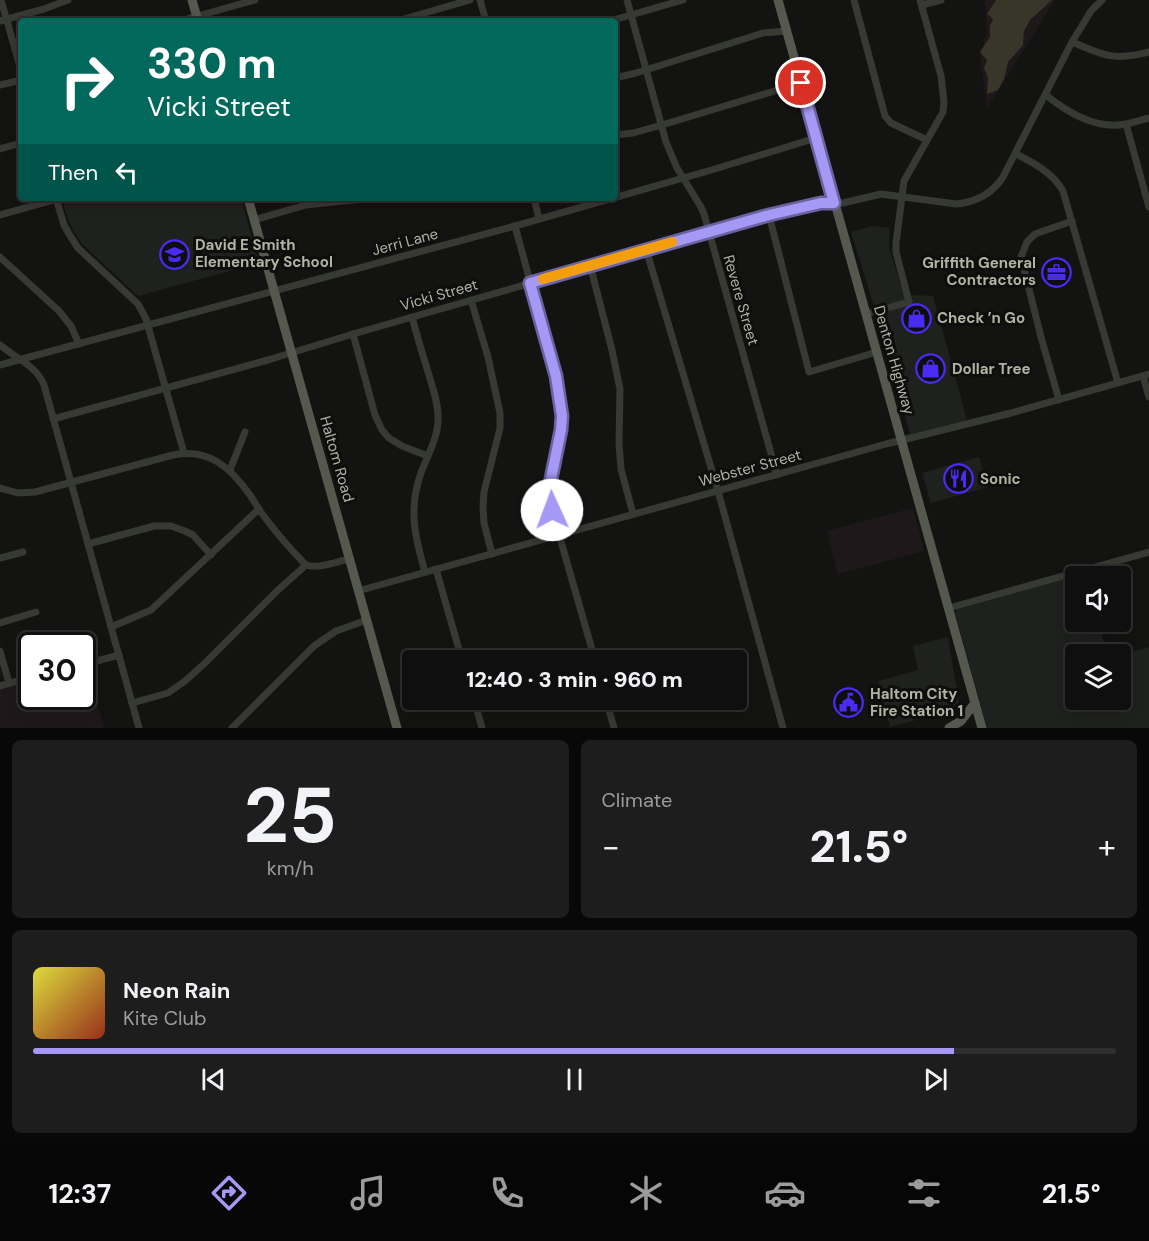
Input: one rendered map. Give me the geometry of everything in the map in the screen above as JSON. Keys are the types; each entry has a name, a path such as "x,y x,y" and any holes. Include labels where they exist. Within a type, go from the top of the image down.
{"main road":[{"path":"192,0 197,18"},
{"name":"Denton Highway","path":"778,0 982,728"},
{"name":"Haltom Road","path":"249,201 397,728"},
{"path":"949,728 961,721 975,703"}],"street":[{"path":"1,0 3,20 18,62"},
{"path":"3,20 68,0"},
{"path":"197,18 255,0"},
{"path":"408,18 471,0"},
{"path":"480,0 485,18"},
{"name":"Revere Street","path":"627,0 662,125 677,168 701,207 709,232 777,475"},
{"path":"618,19 683,0"},
{"path":"854,0 885,116 891,123 927,140"},
{"path":"866,314 909,302 896,252 904,182 942,112 944,96 941,76 921,3 941,0"},
{"name":"Vicki Street","path":"53,420 769,215 821,203 843,203 881,194 956,204 980,198 998,186 1072,42 1091,11 1102,0"},
{"path":"618,77 763,33 786,31"},
{"path":"1072,42 1113,57 1127,57 1149,52"},
{"path":"0,85 18,81"},
{"path":"618,135 662,125 801,83"},
{"path":"1046,95 1079,117 1106,125 1126,124 1149,118"},
{"path":"1126,124 1149,207"},
{"name":"Jerri Lane","path":"618,197 816,138"},
{"path":"0,149 18,144"},
{"path":"1016,154 1052,176 1063,191 1118,383"},
{"path":"0,215 48,201"},
{"path":"59,201 64,225 73,241 138,304 146,319 184,453"},
{"path":"254,220 306,206 346,201"},
{"path":"535,201 539,219"},
{"name":"Jerri Lane","path":"0,365 602,201"},
{"path":"769,215 809,372 877,352"},
{"path":"1059,400 1021,257 1027,242 1035,234 1072,221"},
{"path":"515,226 556,376 562,416 550,487 552,510 592,650"},
{"path":"646,249 718,491 783,728"},
{"path":"0,257 59,312 71,326 79,344"},
{"path":"590,266 620,389 621,469 633,514"},
{"path":"471,300 488,357 500,413 500,428 484,492 483,506 484,523 492,554"},
{"path":"412,317 437,406 438,429 417,484 413,507 413,521 425,572"},
{"path":"353,334 375,415 382,430 389,438 402,446 428,456"},
{"path":"0,345 35,371 42,380 139,728"},
{"path":"1146,375 1149,397"},
{"name":"Webster Street","path":"358,591 1146,375"},
{"path":"230,470 245,432"},
{"path":"0,488 18,494 51,489 184,453 204,455 230,470 306,565 311,567 349,559"},
{"path":"111,627 151,610 259,509"},
{"path":"88,544 154,526 171,526 193,536 211,555"},
{"path":"0,558 22,552"},
{"path":"949,608 1149,552"},
{"path":"132,703 168,693 185,681 306,565"},
{"path":"436,569 459,650"},
{"path":"0,622 36,612"},
{"path":"232,728 314,646 336,631 367,620"},
{"path":"0,651 9,683"},
{"path":"96,661 119,655"},
{"path":"0,686 18,681"},
{"path":"477,710 482,728"},
{"path":"609,710 614,728"}],"shaded area":[{"path":"985,0 1055,0 987,108 980,56 987,32"},
{"path":"996,0 1052,0 1030,20 1024,31 1023,45 1008,62 1004,79 998,90 987,94 988,78 984,68 987,60 980,52 990,37 990,26 993,19 987,14"},
{"name":"David E Smith Elementary School","path":"70,201 242,201 259,263 138,296 82,244 73,230 63,203"},
{"path":"872,226 890,228 889,247 904,297 933,296 967,420 910,434 851,232"},
{"path":"979,457 988,487 931,503 922,473"},
{"path":"913,508 924,551 838,574 827,531"},
{"path":"1065,579 1065,632 1101,632 1104,644 1065,644 1065,710 1131,710 1131,652 1149,647 1149,728 987,728 956,610"},
{"path":"948,637 960,708 890,727 878,681 918,670 913,646"},
{"path":"18,684 18,710 96,710 96,700 104,728 0,728 0,689"}],"slow traffic":[{"path":"543,279 672,242"}],"place":[{"name":"David E Smith Elementary School","path":"174,254"},
{"name":"Griffith General Contractors","path":"1057,272"},
{"name":"Check ’n Go","path":"916,318"},
{"name":"Dollar Tree","path":"931,369"},
{"name":"Sonic","path":"959,479"},
{"name":"Haltom City Fire Station 1","path":"849,703"}],"route":[{"path":"552,510 550,487 562,416 556,376 530,283 769,215 821,203 834,203 801,83"}]}
